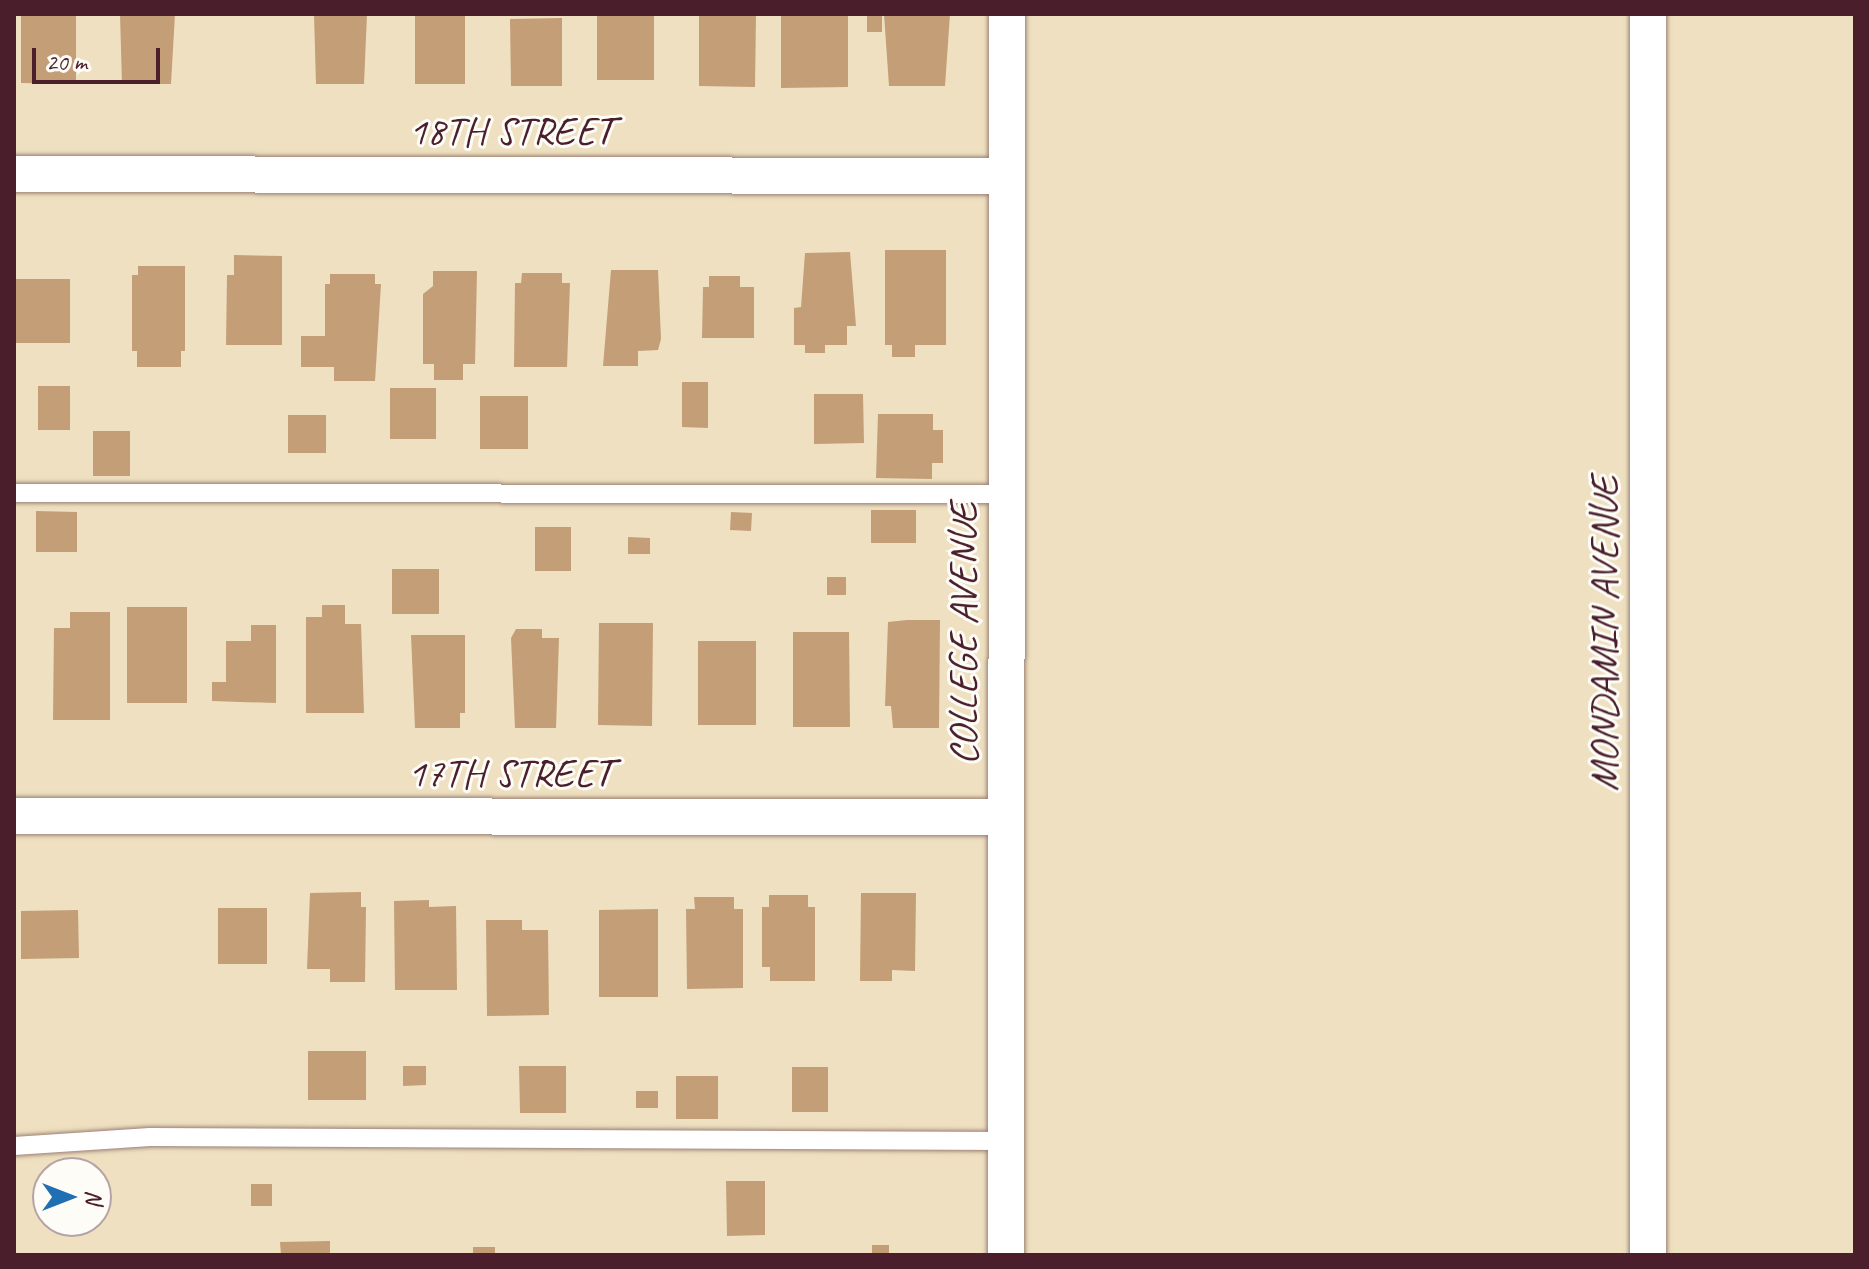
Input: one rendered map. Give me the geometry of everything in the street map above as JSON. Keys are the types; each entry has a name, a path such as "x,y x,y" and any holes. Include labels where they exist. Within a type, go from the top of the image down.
{"street":[{"name":"COLLEGE AVENUE","path":"1006,1255 1007,14"},
{"name":"MONDAMIN AVENUE","path":"1648,14 1648,1255"},
{"name":"18TH STREET","path":"14,174 1007,176"},
{"name":"17TH STREET","path":"14,816 1006,817"}],"lane":[{"path":"14,493 1007,494"},
{"path":"14,1146 150,1137 1006,1141"}],"building":[{"path":"21,14 76,14 76,84 21,83"},
{"path":"120,14 175,14 171,84 122,84"},
{"path":"314,14 367,14 364,84 316,84"},
{"path":"415,14 465,14 465,84 415,84"},
{"path":"597,14 654,14 654,80 597,80"},
{"path":"699,14 756,14 755,87 699,86"},
{"path":"781,14 848,14 848,87 781,88"},
{"path":"867,14 882,14 882,32 867,32"},
{"path":"884,14 950,14 945,86 889,86"},
{"path":"562,18 562,86 511,86 510,19"},
{"path":"885,250 946,250 946,345 915,345 915,357 892,357 892,345 885,345"},
{"path":"850,252 856,326 847,326 847,345 825,345 825,353 805,353 805,345 794,345 794,308 801,307 805,253"},
{"path":"234,255 282,256 282,345 226,345 227,275 234,275"},
{"path":"138,266 185,266 185,351 181,351 181,367 137,367 137,351 132,351 132,275 138,275"},
{"path":"611,270 658,270 661,339 658,350 638,351 638,366 603,366"},
{"path":"433,271 477,271 475,364 463,364 463,380 434,380 434,364 423,364 423,294 433,286"},
{"path":"522,273 562,273 562,283 570,283 567,367 514,367 515,283 521,283"},
{"path":"330,274 375,274 375,284 381,284 375,381 334,381 334,367 301,367 301,336 325,336 325,284 330,284"},
{"path":"709,276 740,276 740,287 754,287 754,338 702,338 703,287 709,287"},
{"path":"15,279 70,279 70,343 14,343"},
{"path":"682,382 708,382 708,428 682,427"},
{"path":"38,386 70,386 70,430 38,430"},
{"path":"390,388 436,388 436,439 390,439"},
{"path":"814,394 863,394 864,443 814,444"},
{"path":"480,396 528,396 528,449 480,449"},
{"path":"878,414 933,414 933,430 943,430 943,463 932,463 932,479 876,478"},
{"path":"288,415 326,415 326,453 288,453"},
{"path":"93,431 130,431 130,476 93,476"},
{"path":"871,510 916,510 916,543 871,543"},
{"path":"36,511 77,512 77,552 36,552"},
{"path":"731,512 752,513 751,531 730,530"},
{"path":"535,527 571,527 571,571 535,571"},
{"path":"628,537 650,538 650,554 628,554"},
{"path":"392,569 439,569 439,614 392,614"},
{"path":"827,577 846,577 846,595 827,595"},
{"path":"322,605 345,605 345,624 361,624 364,713 306,713 306,617 322,617"},
{"path":"127,607 187,607 187,703 127,703"},
{"path":"70,612 110,612 110,720 53,720 54,628 70,628"},
{"path":"940,620 939,728 893,728 891,706 885,706 888,622"},
{"path":"599,623 653,623 652,726 598,725"},
{"path":"251,625 276,625 276,703 212,701 212,682 226,682 226,641 251,641"},
{"path":"516,629 542,629 542,638 559,638 556,728 515,728 511,638"},
{"path":"793,632 849,632 850,727 793,727"},
{"path":"411,635 465,635 465,713 460,713 460,728 415,728"},
{"path":"698,641 756,641 756,725 698,725"},
{"path":"361,892 361,907 366,907 365,982 330,982 330,969 307,969 310,893"},
{"path":"861,893 916,893 915,971 892,970 892,981 860,981"},
{"path":"769,895 808,895 808,907 815,907 815,981 770,981 770,967 762,967 762,907 769,907"},
{"path":"694,897 734,897 734,909 743,909 743,988 687,989 686,909 695,909"},
{"path":"429,900 429,907 456,906 457,990 395,990 394,901"},
{"path":"218,908 267,908 267,964 218,964"},
{"path":"658,909 658,997 599,997 599,910"},
{"path":"78,910 79,958 21,959 21,911"},
{"path":"486,920 522,920 522,930 548,930 549,1015 487,1016"},
{"path":"308,1051 366,1051 366,1100 308,1100"},
{"path":"403,1066 426,1066 426,1085 403,1086"},
{"path":"519,1066 566,1066 566,1113 520,1113"},
{"path":"792,1067 828,1067 828,1112 792,1112"},
{"path":"676,1076 718,1076 718,1119 676,1119"},
{"path":"636,1091 658,1091 658,1108 636,1108"},
{"path":"726,1181 765,1181 765,1235 727,1236"},
{"path":"251,1184 272,1184 272,1206 251,1206"},
{"path":"330,1241 330,1255 281,1255 280,1242"},
{"path":"872,1245 889,1245 889,1255 872,1255"},
{"path":"473,1247 495,1247 495,1255 473,1255"}]}
